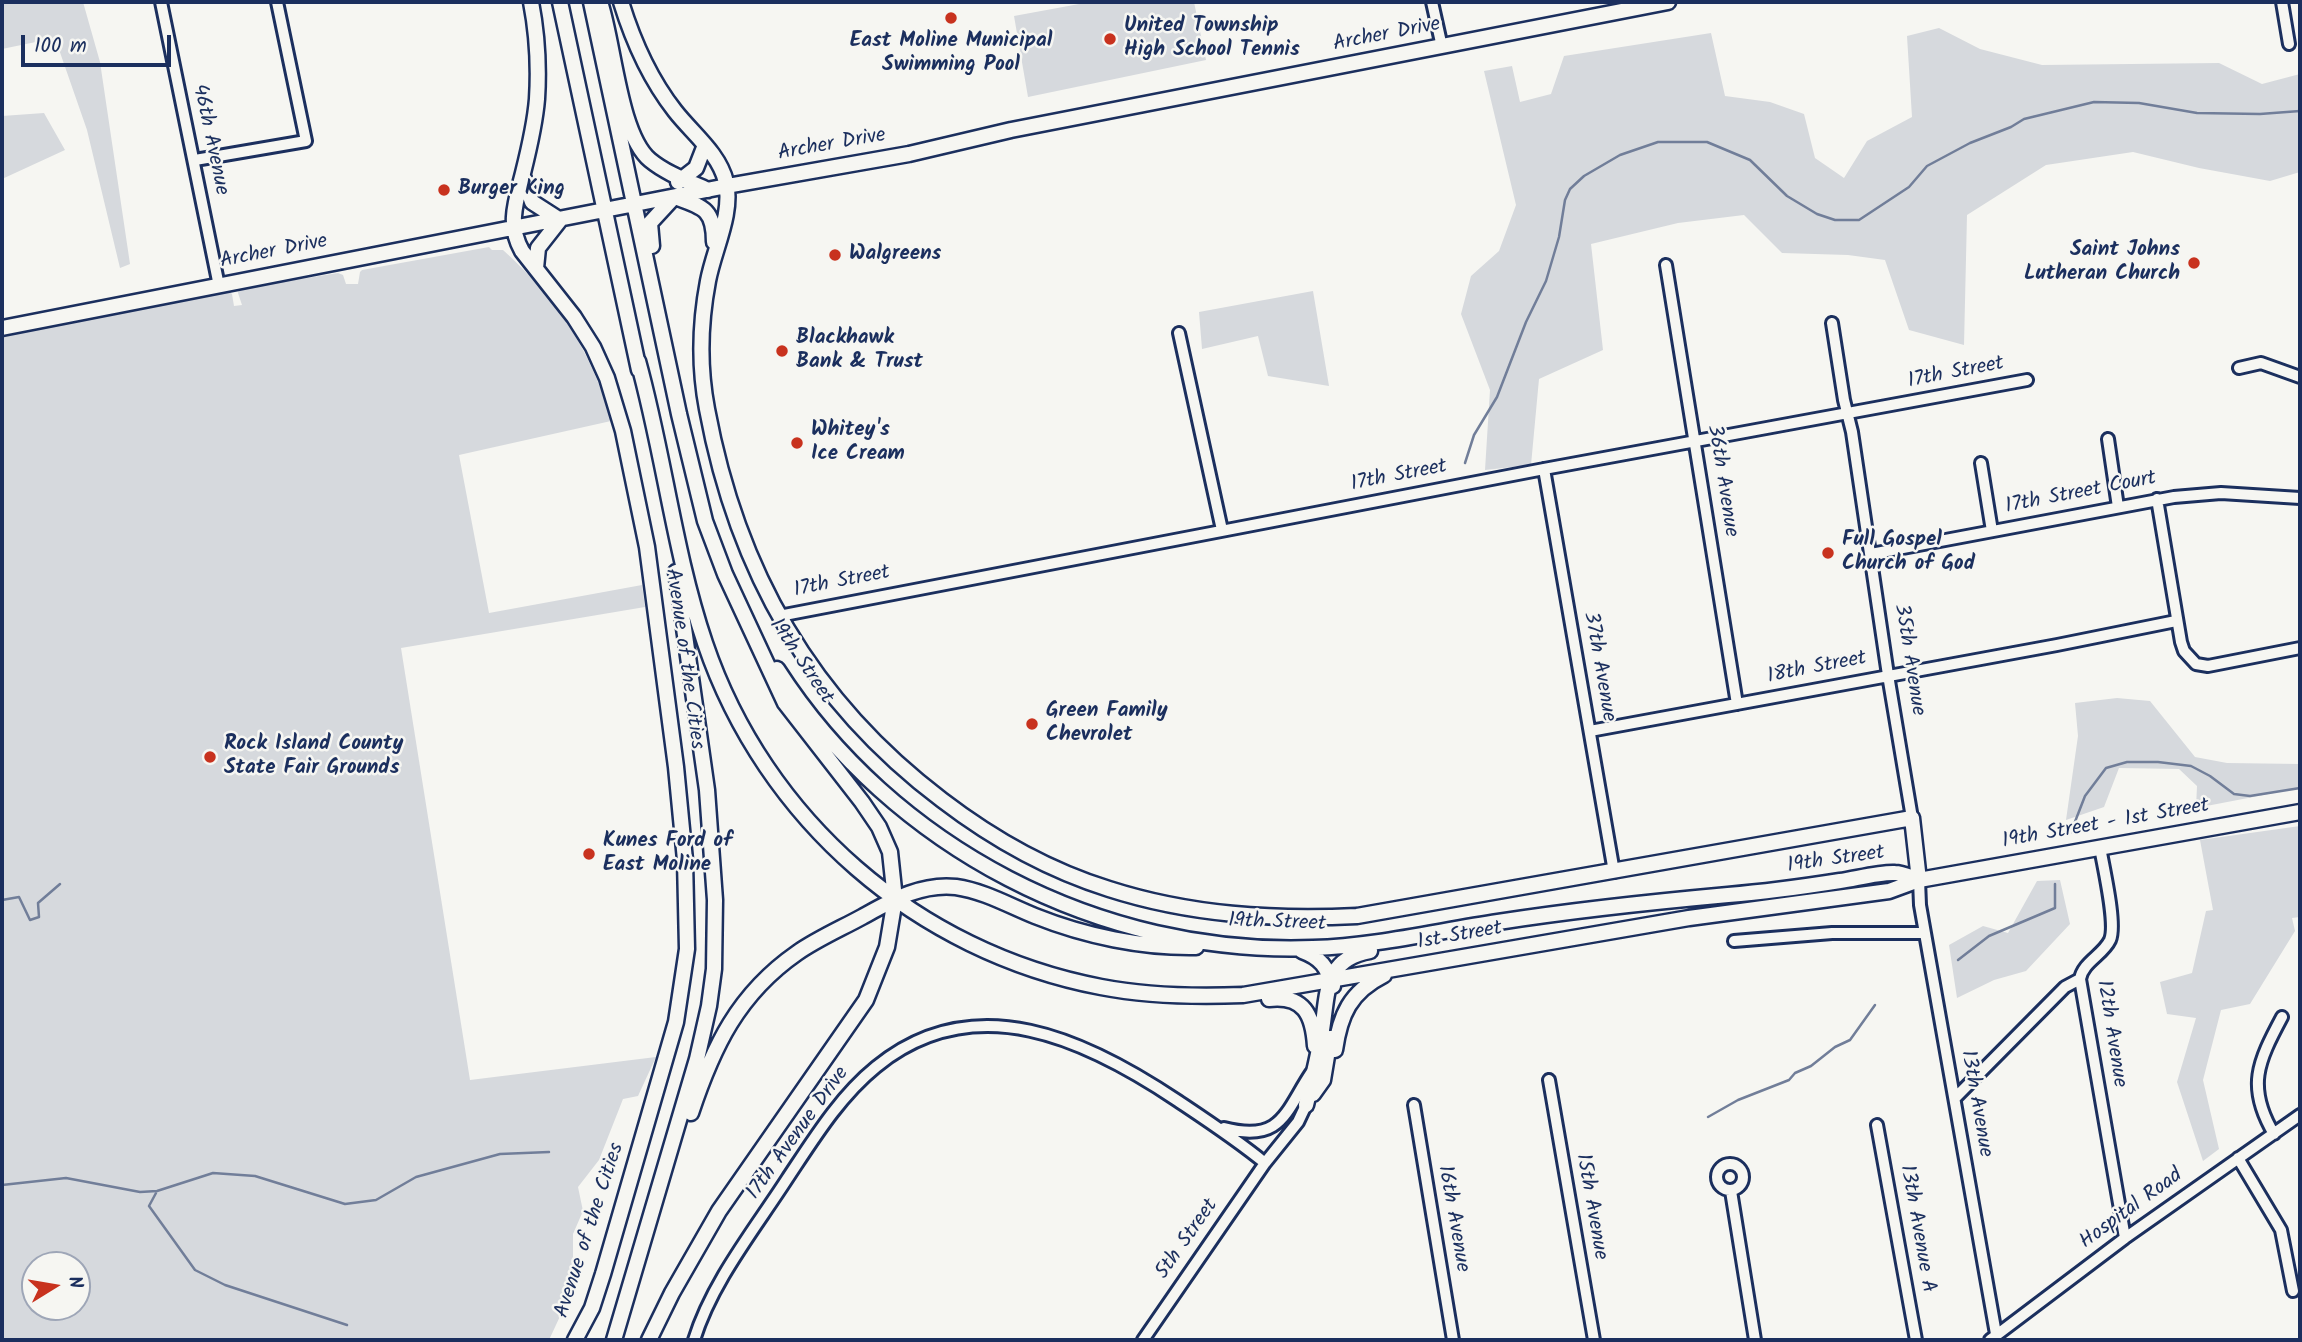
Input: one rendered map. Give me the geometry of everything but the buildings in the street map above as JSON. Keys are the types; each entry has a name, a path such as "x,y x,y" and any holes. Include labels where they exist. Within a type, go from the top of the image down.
{"main road":[{"path":"514,229 514,203 523,173 537,98 536,38 531,2"},
{"path":"591,2 687,450 705,521 725,574 785,704 879,827 890,852 895,899 887,947 866,1000 719,1211 672,1293 649,1340"},
{"path":"600,2 632,135 649,159 663,169 708,190"},
{"path":"621,2 644,62 674,110 722,168 727,186 727,206 714,257 702,324 702,372 706,408 734,512 779,615"},
{"name":"Archer Drive","path":"2,328 435,242 909,154 1011,130 1442,47 1616,7 1668,2"},
{"name":"Avenue of the Cities","path":"560,3 638,361 680,592 705,771 715,912 712,988 702,1041 614,1340"},
{"path":"687,450 676,359 650,235 652,219 682,178 696,168 705,145"},
{"path":"523,173 532,202 560,220 538,248 536,268"},
{"path":"667,198 699,205 707,211 714,230 714,257"},
{"name":"Avenue of the Cities","path":"514,229 517,242 574,317 593,347 607,378 623,431 643,522 654,598 676,767 688,907 687,949 676,1022 603,1274 592,1308 575,1340"},
{"path":"638,361 688,586 706,646 723,689 745,733 778,786 840,854 895,899"},
{"name":"19th Street","path":"779,615 802,653 842,707 872,741 904,771 978,828 1048,866 1109,889 1198,911 1294,919 1357,916 1912,818"},
{"name":"19th Street","path":"749,624 788,685 834,744 903,809 968,856 1007,878 1091,915 1138,929 1184,939 1257,947 1367,944 1614,905 1778,890 1895,873 1919,880"},
{"name":"19th Street - 1st Street","path":"1919,880 2300,812"},
{"name":"35th Avenue","path":"1912,818 1919,880"},
{"name":"1st Street","path":"895,899 960,939 1009,961 1062,978 1114,989 1170,996 1206,997 1243,995 1331,981 1689,918 1889,891 1919,880"},
{"name":"Avenue of the Cities","path":"650,1220 708,1065 738,1010 765,979 800,951 895,899 932,887 955,887 983,894 1037,917 1111,939 1179,948 1257,947"},
{"path":"1308,1102 1322,1031 1326,992 1340,964 1354,955 1439,940 1529,917"},
{"path":"1294,948 1319,959 1331,981 1334,995 1326,1065 1322,1080 1308,1102"},
{"path":"1308,1102 1328,1083 1339,1024 1351,1002 1374,980 1393,970"},
{"path":"1062,978 1086,989 1147,1001 1199,1004 1245,1003 1279,998 1291,1000 1309,1014 1314,1031 1315,1066"}],"street":[{"name":"46th Avenue","path":"161,2 219,286"},
{"path":"195,160 306,141 277,2"},
{"path":"1432,2 1442,47"},
{"path":"2282,2 2289,44"},
{"name":"36th Avenue","path":"1666,265 1737,704"},
{"name":"35th Avenue","path":"1832,323 1912,818"},
{"path":"1179,332 1222,530"},
{"path":"2239,368 2261,363 2300,377"},
{"name":"17th Street","path":"779,615 1695,440 2027,380"},
{"path":"2108,439 2118,507"},
{"path":"1981,463 1992,531"},
{"name":"37th Avenue","path":"1544,469 1614,872"},
{"name":"17th Street Court","path":"1871,554 2157,499 2221,493 2300,498"},
{"path":"2157,499 2176,621 2184,651 2196,664 2217,664 2300,648"},
{"name":"18th Street","path":"1590,731 2176,621"},
{"name":"12th Avenue","path":"2100,847 2112,922 2111,938 2086,966 2080,979 2124,1238"},
{"name":"13th Avenue","path":"1919,880 1920,905 1955,1098 1993,1337"},
{"path":"1734,941 1821,933 1925,933"},
{"path":"1955,1098 2065,987 2080,979"},
{"path":"2274,1134 2259,1106 2258,1081 2263,1056 2282,1017"},
{"name":"17th Avenue Drive","path":"694,1340 736,1257 806,1151 850,1091 877,1065 933,1035 970,1027 991,1026 1028,1029 1081,1045 1136,1073 1265,1163"},
{"path":"1215,1126 1234,1131 1260,1131 1284,1120 1315,1066"},
{"name":"15th Avenue","path":"1549,1080 1594,1340"},
{"path":"1265,1163 1298,1122 1308,1102"},
{"name":"16th Avenue","path":"1414,1105 1453,1340"},
{"name":"Hospital Road","path":"1993,1337 2124,1238 2300,1115"},
{"name":"13th Avenue A","path":"1877,1125 1916,1340"},
{"path":"2238,1158 2281,1230 2292,1291"},
{"name":"5th Street","path":"1143,1340 1265,1163"},
{"path":"1731,1191 1755,1340"}],"shaded area":[{"path":"2,2 83,2 100,62 130,264 120,268 87,130 55,38 2,49"},
{"name":"United Township High School Tennis","path":"1090,2 1194,2 1206,60 1028,97 1014,16"},
{"path":"1939,28 1980,49 2042,65 2219,63 2262,84 2300,74 2300,172 2270,181 2133,152 2046,165 1967,215 1964,345 1909,330 1885,260 1848,255 1782,253 1744,215 1678,223 1591,244 1603,350 1539,379 1531,465 1485,470 1490,390 1461,314 1471,276 1499,251 1516,205 1484,71 1512,66 1520,102 1551,94 1564,56 1711,33 1725,96 1770,102 1804,114 1815,158 1844,178 1867,141 1912,117 1907,36"},
{"path":"44,113 65,150 2,179 2,116"},
{"name":"Rock Island County State Fair Grounds","path":"489,247 492,250 503,250 540,287 570,327 594,372 611,421 459,455 489,613 642,585 645,607 401,648 470,1080 656,1057 638,1096 623,1099 599,1160 578,1187 583,1211 573,1234 569,1287 562,1312 549,1340 2,1340 2,335 227,290 232,294 234,306 242,305 239,289 338,273 343,275 346,284 358,284 360,272"},
{"path":"1313,291 1329,386 1268,376 1258,336 1202,349 1199,312"},
{"path":"2117,698 2150,701 2195,757 2227,763 2300,764 2300,788 2196,808 2197,786 2179,769 2119,768 2104,807 2066,820 2078,736 2075,703"},
{"path":"2300,826 2300,917 2292,918 2295,931 2250,1004 2221,1010 2203,1080 2219,1149 2203,1161 2177,1082 2196,1018 2167,1014 2160,982 2192,973 2206,911 2213,910 2200,840"},
{"path":"2060,880 2070,924 2026,971 1994,980 1957,998 1949,945 1983,926 2008,933 2037,881"}],"waterway":[{"path":"1465,463 1474,435 1497,397 1526,322 1546,281 1570,189 1584,176 1620,155 1658,142 1707,142 1750,160 1787,196 1817,214 1835,220 1859,220 1909,187 1927,166 2024,119 2094,102 2139,103 2197,113 2260,114 2300,111"},
{"path":"2071,832 2085,796 2106,768 2127,762 2191,766 2234,794 2250,796 2300,788"},
{"path":"2,900 19,897 30,920 39,917 38,903 60,884"},
{"path":"1958,960 1989,936 2055,908 2055,884"},
{"path":"1708,1117 1738,1100 1789,1080 1795,1073 1811,1066 1835,1047 1850,1040 1875,1005"},
{"path":"2,1185 66,1178 140,1192 157,1191 213,1173 255,1176 345,1204 376,1200 416,1177 500,1154 549,1152"},
{"path":"156,1193 149,1206 195,1270 225,1285 347,1325"}],"place":[{"name":"East Moline Municipal Swimming Pool","path":"951,18"},
{"name":"United Township High School Tennis","path":"1110,39"},
{"name":"Burger King","path":"444,190"},
{"name":"Walgreens","path":"835,255"},
{"name":"Saint Johns Lutheran Church","path":"2194,263"},
{"name":"Blackhawk Bank & Trust","path":"782,351"},
{"name":"Whitey's Ice Cream","path":"797,443"},
{"name":"Full Gospel Church of God","path":"1828,553"},
{"name":"Green Family Chevrolet","path":"1032,724"},
{"name":"Rock Island County State Fair Grounds","path":"210,757"},
{"name":"Kunes Ford of East Moline","path":"589,854"}]}
